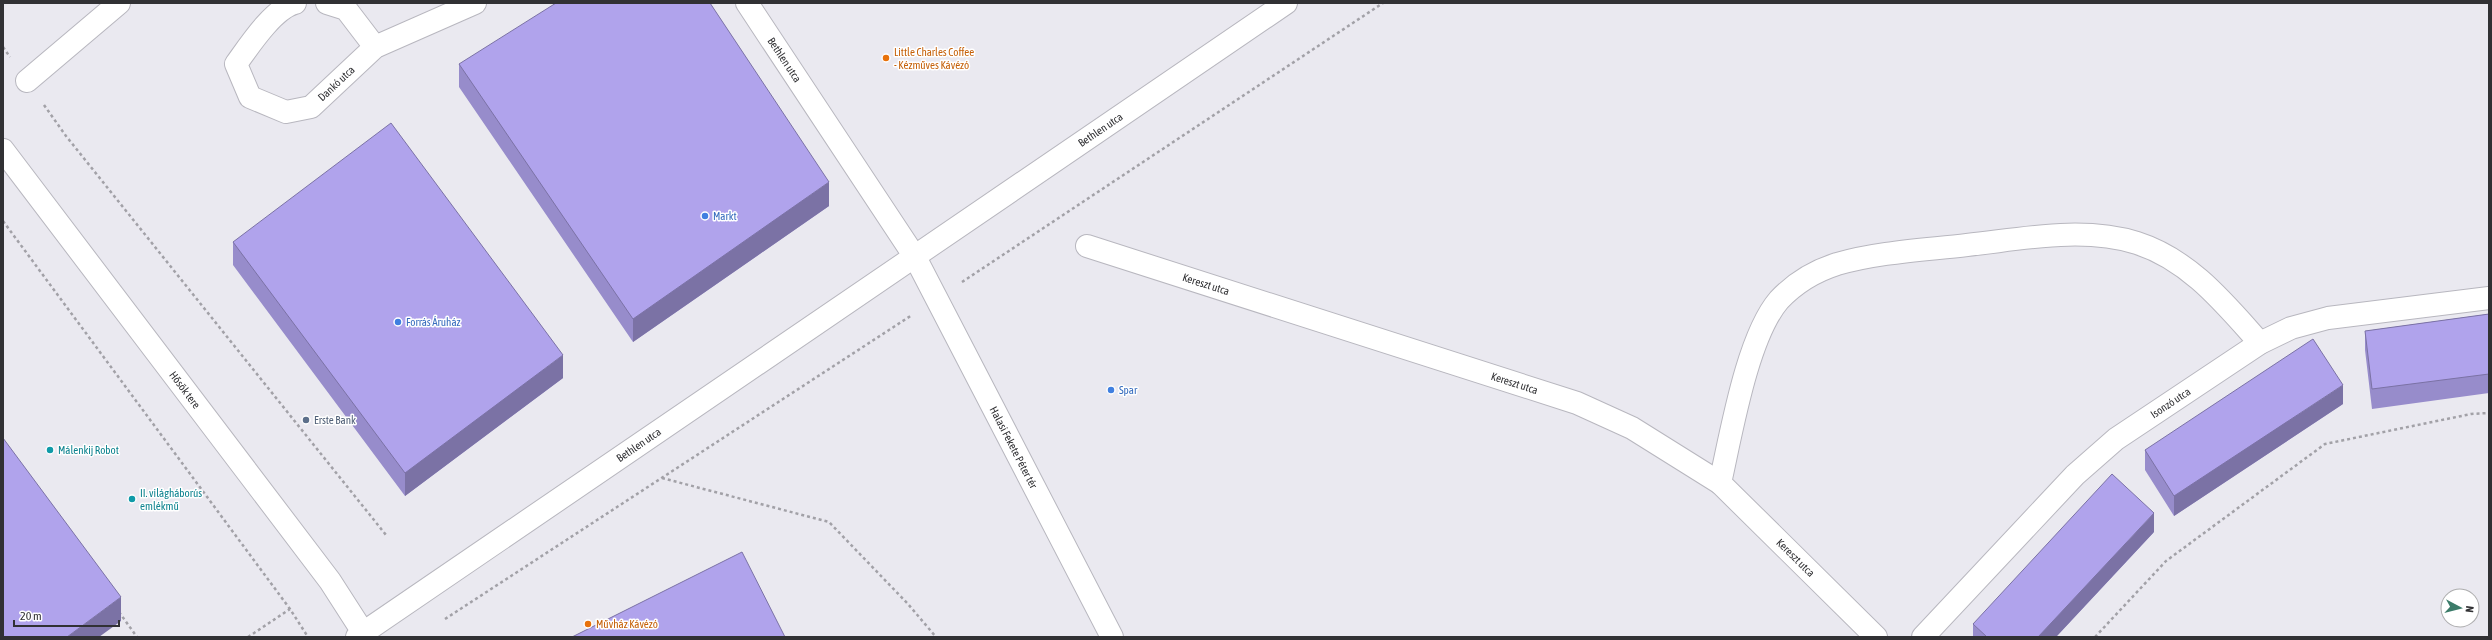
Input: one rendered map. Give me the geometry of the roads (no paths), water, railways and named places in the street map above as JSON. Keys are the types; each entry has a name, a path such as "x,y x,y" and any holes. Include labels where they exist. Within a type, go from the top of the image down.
{"street":[{"path":"27,81 119,3"},
{"name":"Dankó utca","path":"295,3 288,5 258,34 236,64 250,97 286,112 311,108 375,47 475,3"},
{"path":"327,3 346,9 375,47"},
{"name":"Bethlen utca","path":"747,3 915,257"},
{"name":"Bethlen utca","path":"362,636 1286,3"},
{"name":"Hősök tere","path":"3,150 330,581 362,636"},
{"path":"1720,483 1747,370 1763,326 1778,301 1805,277 1837,264 1898,252 2074,233 2109,237 2138,244 2171,259 2210,287 2260,344"},
{"name":"Kereszt utca","path":"1087,246 1577,403 1632,428 1720,483 1876,637"},
{"name":"Halasi Fekete Péter tér","path":"915,257 1112,637"},
{"name":"Isonzó utca","path":"1923,637 2075,475 2116,439 2260,344 2290,328 2328,318 2489,298"}],"place":[{"name":"Little Charles Coffee - Kézműves Kávézó","path":"886,58"},
{"name":"Markt","path":"705,216"},
{"name":"Forrás Áruház","path":"398,322"},
{"name":"Spar","path":"1111,390"},
{"name":"Erste Bank","path":"306,420"},
{"name":"Málenkij Robot","path":"50,450"},
{"name":"II. világháborús emlékmű","path":"132,499"},
{"name":"Művház Kávézó","path":"588,624"}]}
